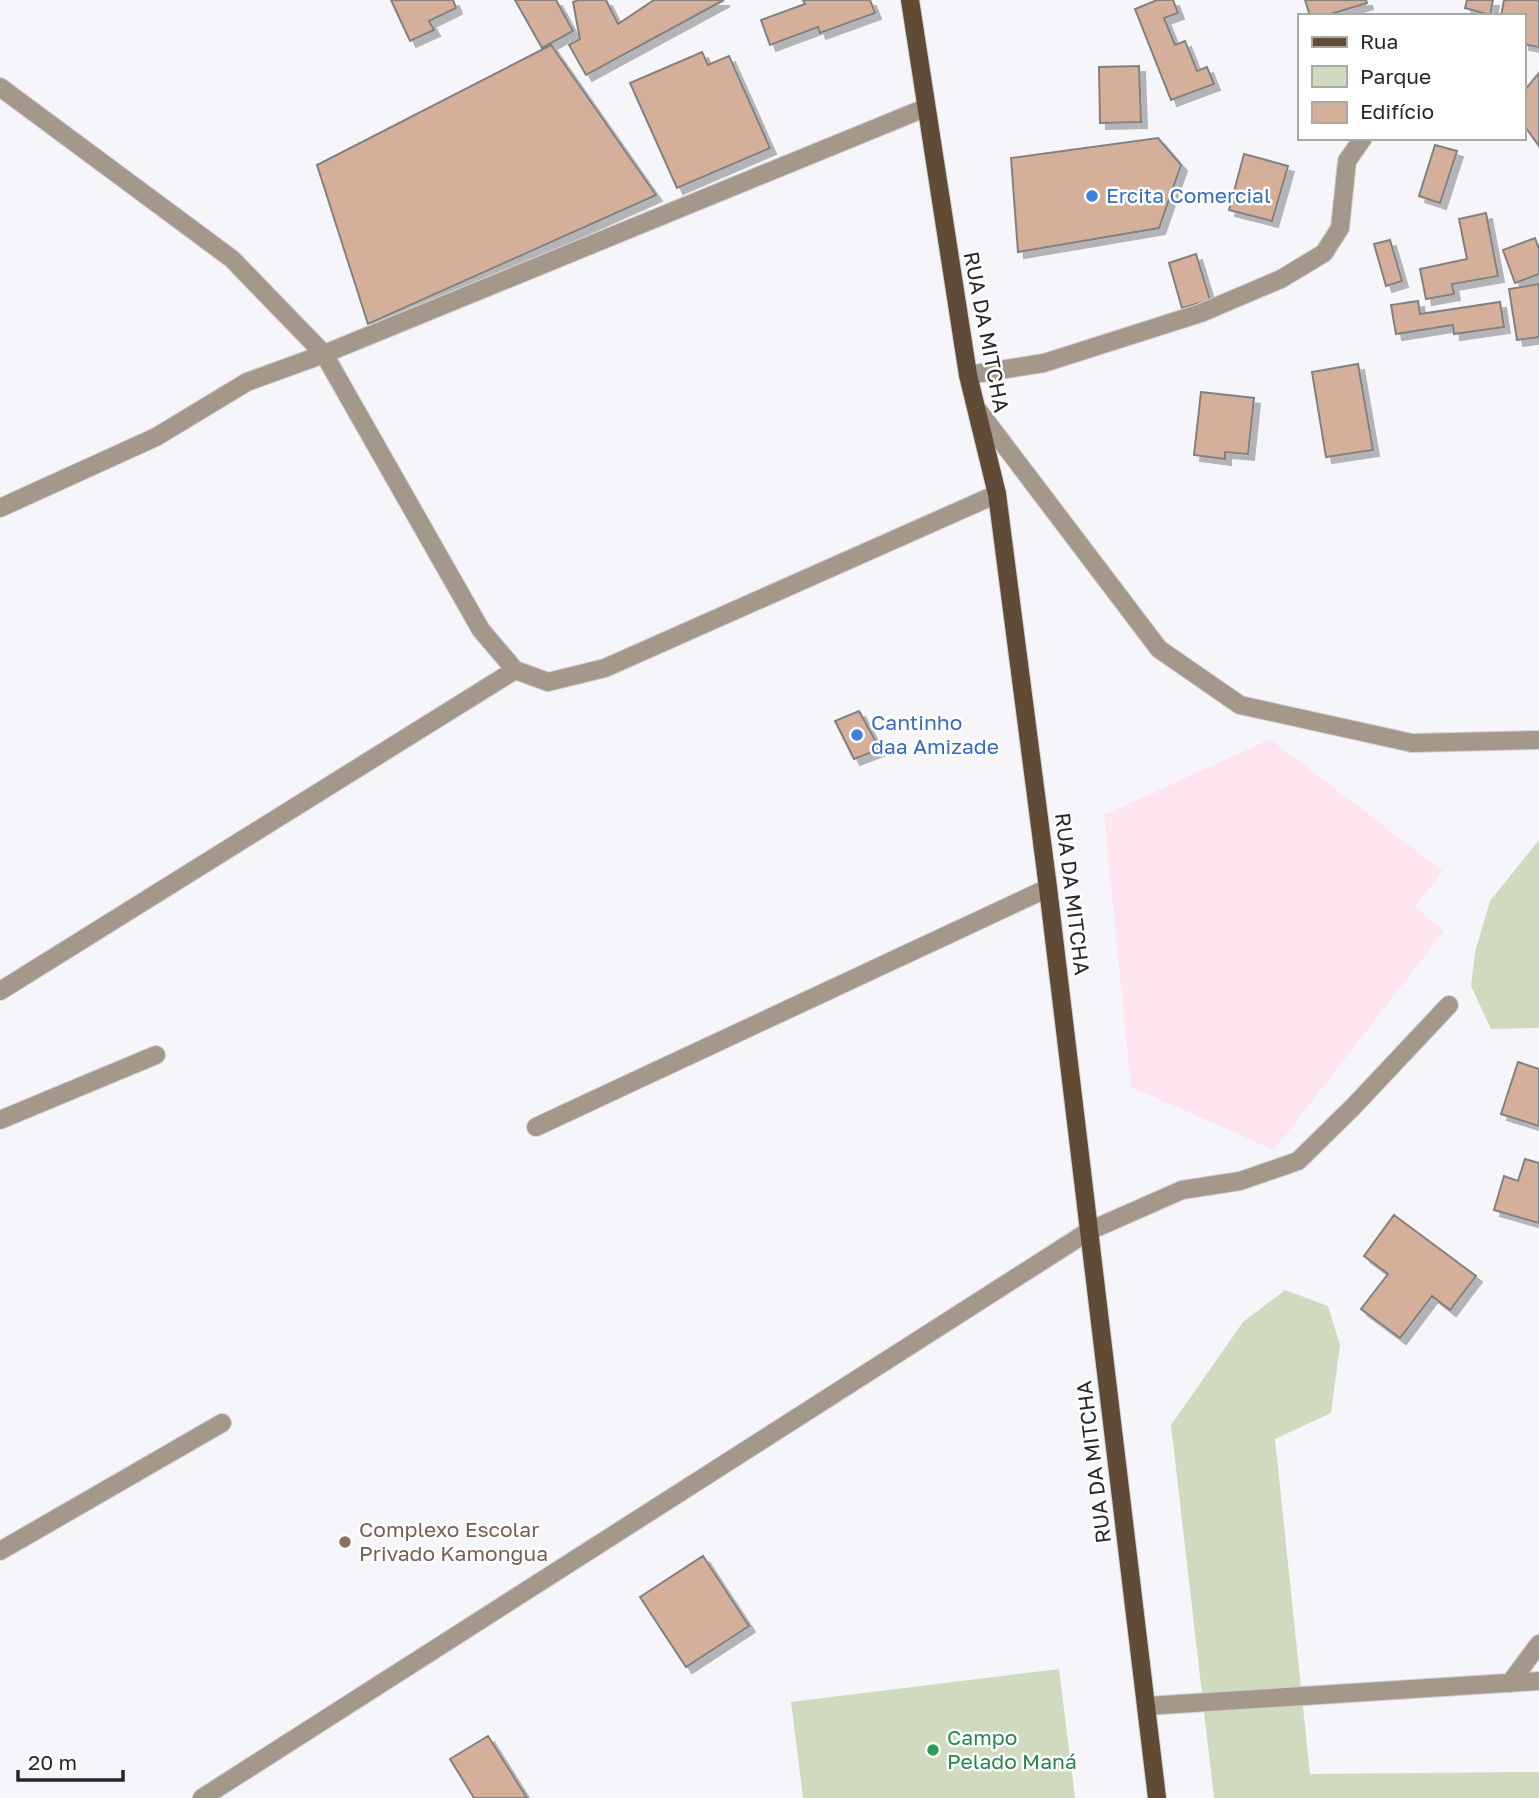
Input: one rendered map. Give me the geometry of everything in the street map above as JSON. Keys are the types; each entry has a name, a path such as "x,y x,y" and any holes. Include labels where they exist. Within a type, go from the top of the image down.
{"main road":[{"name":"RUA DA MITCHA","path":"910,0 968,375 997,494 1048,888 1157,1798"}],"street":[{"path":"0,87 232,259 324,354 481,630 515,670 548,682 605,668 997,494"},
{"path":"0,508 156,437 247,382 324,354 925,108"},
{"path":"968,375 1057,359 1201,313 1282,279 1324,253 1340,228 1348,161 1362,140"},
{"path":"977,410 1159,649 1240,705 1412,743 1539,740"},
{"path":"0,991 515,670"},
{"path":"537,1127 1048,888"},
{"path":"202,1798 1089,1231 1182,1190 1240,1181 1298,1161 1449,1005"},
{"path":"0,1120 156,1055"},
{"path":"0,1551 222,1423"},
{"path":"1510,1684 1539,1644"},
{"path":"1146,1706 1539,1681"}],"shaded area":[{"path":"1270,739 1443,871 1415,907 1444,931 1274,1150 1131,1087 1104,815"}],"green space":[{"path":"1539,840 1539,1028 1491,1029 1471,986 1475,952 1490,901"},
{"path":"1285,1290 1328,1306 1340,1345 1331,1413 1275,1439 1310,1774 1539,1772 1539,1798 1214,1798 1171,1425 1243,1322"},
{"name":"Campo Pelado Maná","path":"1059,1669 1075,1798 803,1798 791,1702"}],"building":[{"path":"391,0 453,0 456,8 429,21 434,30 410,41"},
{"path":"515,0 556,0 573,31 542,48"},
{"path":"606,0 618,24 654,0 724,0 586,75 569,45 580,39 573,2"},
{"path":"803,0 870,0 875,13 820,33 818,27 770,45 761,20 805,4"},
{"path":"1157,0 1173,0 1178,13 1164,18 1175,45 1185,41 1197,71 1207,67 1214,84 1171,100 1135,9"},
{"path":"1305,0 1366,0 1367,3 1331,14 1309,14"},
{"path":"1467,0 1493,0 1490,14 1465,8"},
{"path":"1504,0 1539,0 1539,47 1525,44 1525,14 1501,14"},
{"path":"551,45 656,195 368,324 317,165"},
{"path":"702,52 708,65 729,56 770,148 677,188 630,83"},
{"path":"1139,66 1141,122 1100,123 1099,67"},
{"path":"1539,73 1539,146 1525,127 1525,90"},
{"name":"Ercita Comercial","path":"1158,138 1181,165 1159,228 1018,252 1011,158"},
{"path":"1435,145 1457,151 1440,203 1419,196"},
{"path":"1244,154 1288,166 1272,221 1229,210"},
{"path":"1486,213 1498,276 1452,284 1454,294 1426,299 1420,269 1467,259 1459,219"},
{"path":"1535,238 1539,249 1539,274 1515,283 1503,250"},
{"path":"1390,240 1402,281 1386,286 1374,244"},
{"path":"1196,254 1210,300 1182,308 1169,263"},
{"path":"1539,284 1539,337 1517,340 1509,289"},
{"path":"1418,301 1420,314 1500,302 1504,327 1454,334 1453,325 1396,334 1391,305"},
{"path":"1358,364 1373,450 1326,457 1312,372"},
{"path":"1201,392 1254,398 1248,454 1225,452 1225,459 1194,455"},
{"name":"Cantinho daa Amizade","path":"859,711 880,749 854,759 835,721"},
{"path":"1518,1062 1539,1069 1539,1126 1501,1114"},
{"path":"1525,1159 1539,1163 1539,1223 1494,1210 1504,1176 1518,1181"},
{"path":"1394,1215 1476,1276 1450,1310 1432,1296 1400,1338 1361,1309 1388,1274 1364,1256"},
{"path":"703,1556 749,1626 686,1667 640,1597"},
{"path":"488,1736 527,1798 474,1798 450,1759"}],"place":[{"name":"Ercita Comercial","path":"1092,196"},
{"name":"Cantinho daa Amizade","path":"857,735"},
{"name":"Complexo Escolar Privado Kamongua","path":"345,1542"},
{"name":"Campo Pelado Maná","path":"933,1750"}]}
